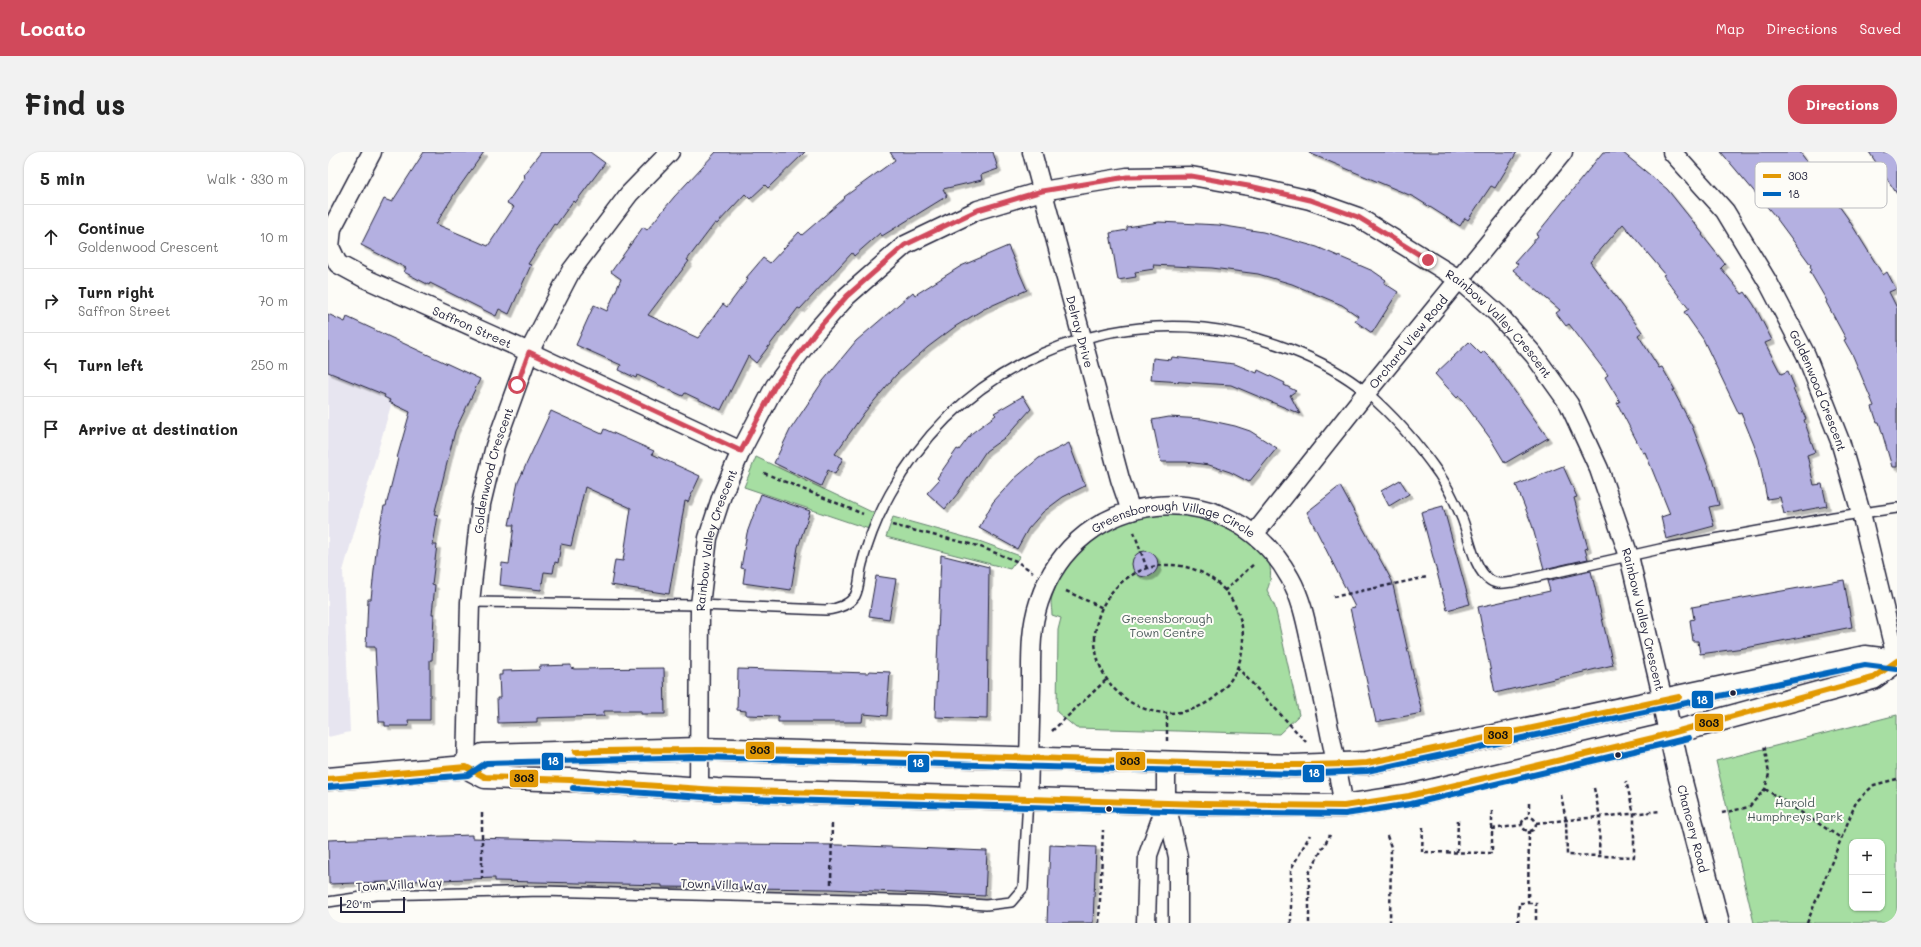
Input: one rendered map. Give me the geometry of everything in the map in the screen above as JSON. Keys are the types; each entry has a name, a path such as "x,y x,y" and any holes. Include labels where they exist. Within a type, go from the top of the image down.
{"street":[{"name":"Saffron Street","path":"372,152 332,228 330,247 338,264 364,278 529,352 741,451"},
{"name":"Goldenwood Crescent","path":"466,767 470,602 481,504 495,446 529,352 571,271 629,194 670,152"},
{"name":"Delray Drive","path":"1032,152 1120,478 1131,511"},
{"name":"Orchard View Road","path":"1255,533 1366,393 1460,280 1563,152"},
{"name":"Goldenwood Crescent","path":"1672,152 1724,211 1769,284 1806,355 1840,442 1861,513 1897,661"},
{"name":"Rainbow Valley Crescent","path":"699,789 700,604 708,538 722,495 741,451 775,386 816,331 847,296 905,245 978,210 1042,191 1127,177 1191,176 1254,187 1310,200 1358,217 1460,280 1498,314 1534,355 1569,404 1600,469 1629,556 1663,700"},
{"name":"Greensborough Village Circle","path":"1028,798 1032,635 1039,601 1048,581 1063,556 1081,539 1105,521 1131,511 1168,505 1193,506 1230,518 1255,533 1270,548 1290,577 1301,602 1337,765 1344,806"},
{"path":"328,779 466,767 483,756 699,749 1295,766 1367,763 1865,657 1897,661"},
{"path":"466,767 485,777 563,780 699,789 1166,803 1344,806 1382,802 1671,734 1873,678 1897,661"},
{"name":"Chancery Road","path":"1663,700 1680,778 1718,923"},
{"path":"1166,763 1166,803 1178,857 1178,923"},
{"path":"1146,923 1148,855 1166,803"}],"lane":[{"path":"470,602 700,604 826,610 846,605 851,602 857,591 862,565 877,520 907,466 926,440 954,411 997,377 1026,361 1057,347 1117,331 1146,327 1176,326 1235,332 1292,351 1346,378 1366,393 1414,441 1441,477 1461,517 1481,571 1490,580 1501,583 1513,582 1629,556 1861,513 1897,508"},
{"name":"Town Villa Way","path":"328,902 376,895 542,891 927,901 986,905 1011,902 1023,888 1028,798"}],"path":[{"path":"764,473 899,528 978,546 997,552 1016,561 1048,581 1102,608"},
{"path":"1134,532 1147,569"},
{"path":"1224,591 1270,548"},
{"path":"1165,566 1190,569 1213,580 1224,591 1236,609 1241,622 1242,647 1237,667 1226,687 1209,701 1189,711 1167,713 1146,710 1126,700 1110,685 1099,666 1095,644 1097,622 1102,608 1119,585 1129,577 1147,569 1165,566"},
{"path":"1333,597 1427,577"},
{"path":"1237,667 1306,742"},
{"path":"1052,731 1107,679"},
{"path":"1166,763 1167,713"},
{"path":"1722,813 1749,807 1765,788 1769,774 1764,744"},
{"path":"1807,923 1856,802 1874,785 1897,778"},
{"path":"1561,795 1566,820 1567,855 1634,857 1634,814 1626,781"},
{"path":"1594,788 1600,817 1600,856"},
{"path":"1765,788 1841,838"},
{"path":"1529,803 1529,817"},
{"path":"1423,827 1422,852 1492,853 1492,811"},
{"path":"1536,823 1661,811"},
{"path":"482,813 482,892"},
{"path":"1529,817 1536,823"},
{"path":"1522,825 1523,820 1529,817"},
{"path":"1457,852 1458,819"},
{"path":"830,899 832,821"},
{"path":"1529,830 1534,828 1536,823"},
{"path":"1492,829 1522,825"},
{"path":"1522,825 1524,828 1529,830"},
{"path":"1098,923 1103,830"},
{"path":"1528,903 1529,830"},
{"path":"1291,923 1291,869 1310,835"},
{"path":"1309,923 1309,872 1330,835"},
{"path":"1387,836 1391,847 1390,923"},
{"path":"1518,923 1518,903 1536,903 1536,923"}],"shaded area":[{"path":"328,361 396,388 343,571 350,732 328,737"}],"green space":[{"path":"756,457 876,514 869,529 744,487"},
{"name":"Greensborough Town Centre","path":"1170,514 1184,515 1206,520 1221,526 1250,543 1264,554 1268,560 1270,575 1267,590 1275,607 1299,715 1279,734 1076,728 1057,712 1058,630 1061,618 1052,615 1051,601 1056,585 1062,574 1087,545 1108,530 1131,519 1144,516"},
{"path":"893,517 979,541 1020,556 1010,569 886,537"},
{"name":"Harold Humphreys Park","path":"1897,715 1897,923 1754,923 1716,761"}],"building":[{"path":"424,152 484,152 455,193 436,224 488,246 514,207 507,203 525,177 523,175 541,152 590,152 605,163 575,203 573,201 556,225 554,224 528,264 531,265 509,314 499,309 496,316 430,283 429,285 404,272 406,268 361,245 384,199 392,202"},
{"path":"716,152 805,152 768,188 765,185 750,199 745,194 717,224 715,223 687,260 689,261 648,315 698,338 723,304 727,307 748,279 746,278 763,258 770,263 799,232 802,235 845,198 844,197 895,160 890,152 993,152 998,169 981,175 982,180 943,189 947,196 882,236 880,233 854,256 852,253 800,309 798,308 756,363 748,356 721,410 685,393 683,396 637,375 636,378 619,370 621,365 576,345 594,305 607,311 621,279 611,272 643,227 647,230 674,197"},
{"path":"1309,152 1517,152 1495,188 1491,186 1468,220 1465,218 1460,226 1414,197"},
{"path":"1603,152 1622,152 1667,189 1725,264 1721,268 1742,294 1745,292 1754,305 1772,340 1765,343 1781,374 1788,371 1795,388 1793,389 1806,419 1804,420 1815,452 1807,455 1814,485 1822,484 1827,506 1784,514 1780,497 1767,499 1759,459 1741,413 1739,414 1703,339 1684,312 1689,309 1663,275 1665,274 1623,224 1590,262 1642,332 1638,335 1659,368 1662,367 1675,390 1673,390 1692,426 1711,475 1719,505 1709,507 1714,526 1666,539 1661,517 1670,514 1645,452 1643,453 1617,403 1620,402 1605,377 1608,375 1569,324 1566,326 1556,313 1560,310 1513,270 1518,264 1515,262 1538,236 1536,235"},
{"path":"1721,152 1800,152 1807,162 1755,162 1755,192"},
{"path":"1869,152 1897,152 1897,194 1887,179 1887,162 1876,162"},
{"path":"1768,208 1840,208 1883,275 1887,272 1896,289 1889,292 1897,308 1897,467 1892,467 1879,422 1877,422 1872,407 1874,406 1853,356 1844,340 1846,339 1826,302 1827,301 1810,272 1812,270 1811,265"},
{"path":"1159,222 1219,225 1263,232 1317,247 1373,271 1386,280 1384,283 1398,292 1372,333 1355,321 1358,316 1342,305 1292,284 1258,274 1212,268 1153,265 1154,269 1135,272 1136,277 1118,280 1110,233 1127,230 1127,227"},
{"path":"1008,246 1027,290 984,309 956,326 928,347 896,375 864,413 835,454 843,458 835,474 828,470 821,486 774,463 790,430 823,381 856,341 913,292 915,295 961,266"},
{"path":"328,314 345,322 347,317 480,379 455,431 434,515 438,516 433,545 437,545 432,584 435,585 432,614 434,614 432,660 430,660 430,720 408,720 409,726 385,726 385,722 379,722 375,647 366,647 368,599 371,599 378,533 410,412 389,402 390,400 384,397 385,395 328,372"},
{"path":"1469,342 1481,354 1484,351 1491,358 1548,438 1505,463 1490,438 1459,396 1457,398 1435,374"},
{"path":"1172,357 1235,364 1257,373 1258,370 1285,383 1284,385 1296,391 1290,395 1300,414 1231,385 1151,380 1153,358 1171,360"},
{"path":"1023,396 1031,409 1007,436 986,451 958,493 945,509 927,493 939,480 937,478 957,449 959,450 972,433 996,415 994,413"},
{"path":"551,411 602,434 604,429 654,451 652,454 700,476 688,502 685,501 669,594 611,585 615,560 623,561 631,508 585,487 571,546 561,544 558,563 555,562 553,573 544,572 541,590 500,585 502,563 509,564 514,525 509,525 518,482"},
{"path":"1169,417 1203,419 1235,426 1250,431 1277,448 1249,482 1230,472 1209,465 1186,462 1161,462 1152,420"},
{"path":"1069,443 1085,486 1063,497 1043,512 1028,529 1017,549 979,528 993,502 1014,479 1039,458"},
{"path":"1563,466 1577,497 1574,498 1588,548 1585,549 1588,559 1544,569 1532,525 1516,485"},
{"path":"1400,480 1409,494 1389,506 1381,491"},
{"path":"1340,486 1392,581 1422,713 1376,722 1350,608 1355,607 1307,512"},
{"path":"761,494 810,511 798,547 791,590 743,583 745,569 741,568 747,533"},
{"path":"1443,506 1470,604 1447,610 1421,512"},
{"path":"1145,551 1154,555 1158,564 1154,573 1145,577 1136,573 1132,564 1136,555"},
{"path":"941,555 989,567 987,719 935,717"},
{"path":"1591,571 1613,665 1495,693 1478,607 1550,591 1547,581"},
{"path":"876,576 896,579 889,619 869,616"},
{"path":"1844,580 1852,627 1751,647 1700,654 1698,641 1693,641 1690,620 1694,619 1692,607"},
{"path":"571,665 571,668 574,669 664,668 665,714 641,714 641,711 604,711 604,716 537,718 537,722 498,723 497,698 500,698 499,675 502,675 502,671 539,670 540,666"},
{"path":"738,669 869,673 869,671 890,672 887,716 863,714 862,722 778,722 778,716 746,715 746,711 737,710"},
{"path":"472,835 472,838 635,843 840,845 987,851 985,896 830,889 662,887 662,885 495,881 495,878 329,884 328,840"},
{"path":"1050,845 1096,847 1093,923 1047,923"}],"transit line":[{"name":"303","path":"328,779 466,767 485,777 570,780 717,790 1202,804 1344,806 1409,796 1653,738 1873,678 1897,661"},
{"name":"18","path":"329,787 468,775 486,763 699,757 1295,774 1367,771 1865,665 1896,669"},
{"name":"303","path":"575,752 706,750 903,754 1234,764 1300,765 1367,763 1679,697"},
{"name":"18","path":"573,788 717,798 1202,812 1345,814 1411,804 1689,738"}],"route":[{"path":"517,385 529,352 741,451 775,386 816,331 847,296 905,245 978,210 1042,191 1127,177 1191,176 1254,187 1310,200 1358,217 1406,245 1428,260"}]}
